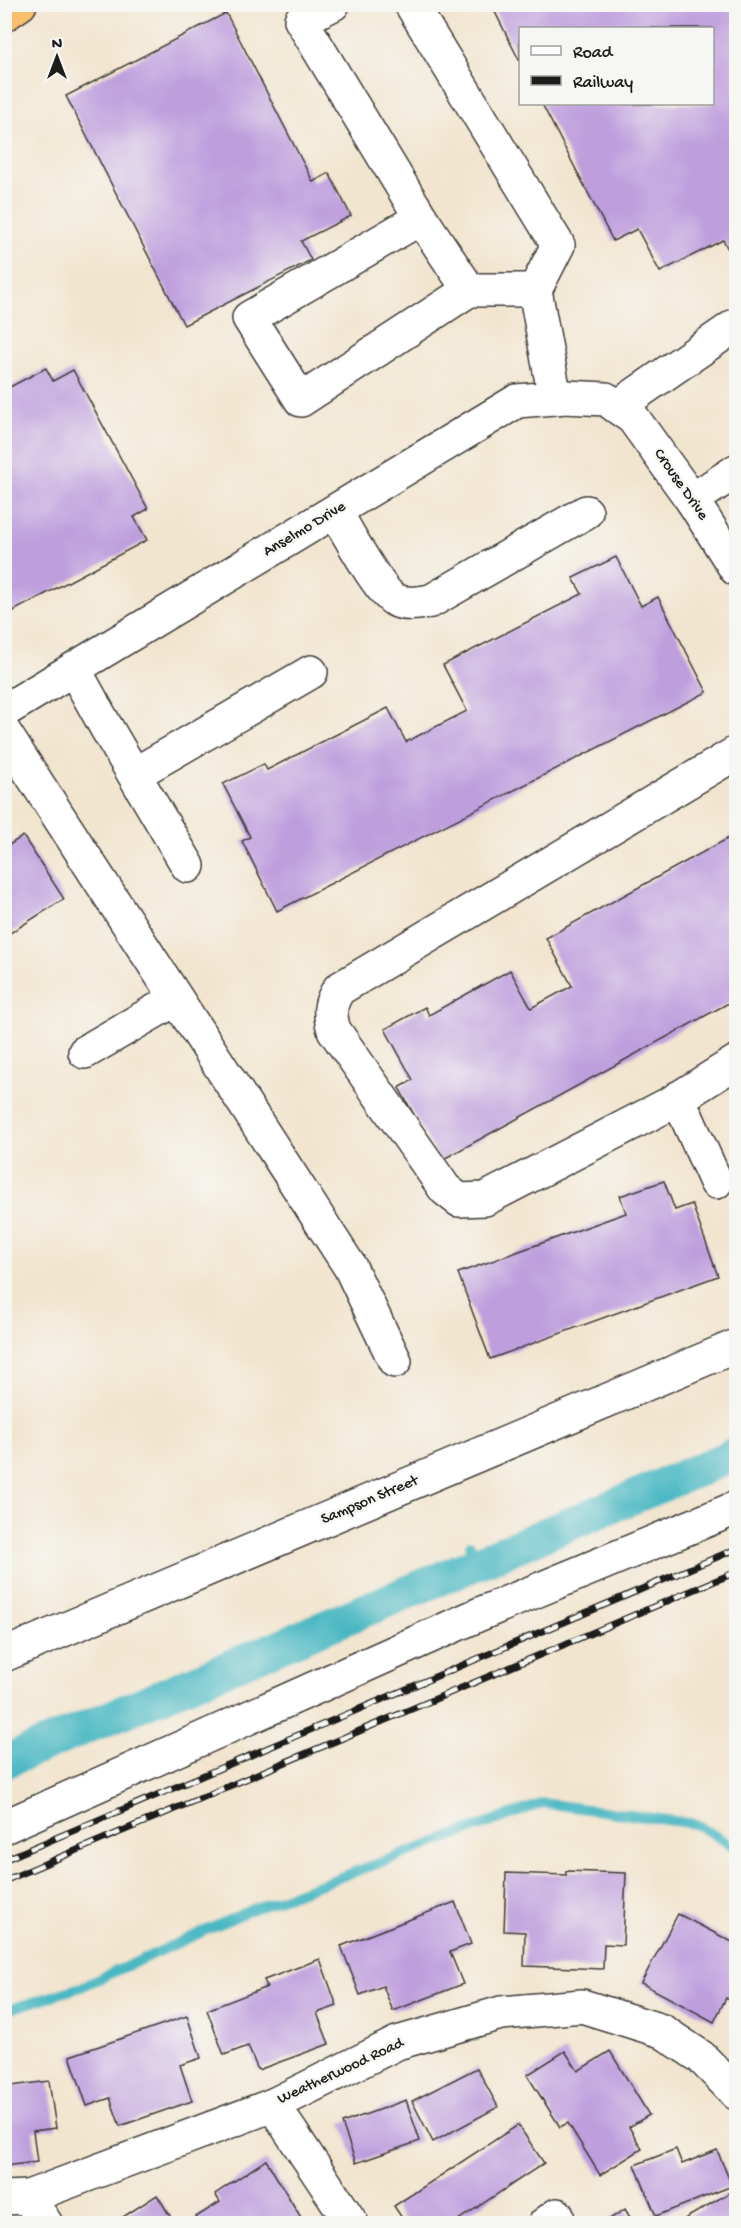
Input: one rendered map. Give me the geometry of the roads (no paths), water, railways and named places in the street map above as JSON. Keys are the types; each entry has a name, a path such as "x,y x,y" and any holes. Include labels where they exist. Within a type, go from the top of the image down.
{"highway":[{"path":"4,15 20,4"}],"street":[{"path":"333,4 302,20 421,218 470,290"},
{"path":"411,4 558,245 535,290 555,398"},
{"path":"421,218 249,318 302,400 470,290 535,290"},
{"path":"617,407 736,325"},
{"name":"Anselmo Drive","path":"4,711 517,401 555,398 606,399 617,407"},
{"name":"Crouse Drive","path":"617,407 633,418 692,500 736,569"},
{"path":"692,500 736,471"},
{"path":"335,512 382,588 394,600 411,604 431,601 586,512"},
{"path":"74,669 188,866"},
{"path":"135,774 310,672"},
{"path":"4,732 350,1267 395,1361"},
{"path":"736,753 339,989 331,1000 329,1014 334,1030 446,1189 459,1200 485,1199 678,1098 736,1062"},
{"path":"86,1052 177,999"},
{"path":"678,1098 716,1182"},
{"name":"Sampson Street","path":"4,1655 736,1346"},
{"path":"4,1827 480,1614 736,1508"},
{"name":"Weatherwood Road","path":"26,2206 273,2105 398,2043 501,2013 582,2006 662,2031 701,2057 736,2093"},
{"path":"273,2105 351,2223"}],"waterway":[{"path":"4,1762 736,1454"},
{"path":"470,1545 477,1563"},
{"path":"4,2011 81,1987 253,1909 543,1803 696,1824 736,1848"}],"railway":[{"path":"4,1860 736,1549"},
{"path":"4,1881 736,1572"}]}
